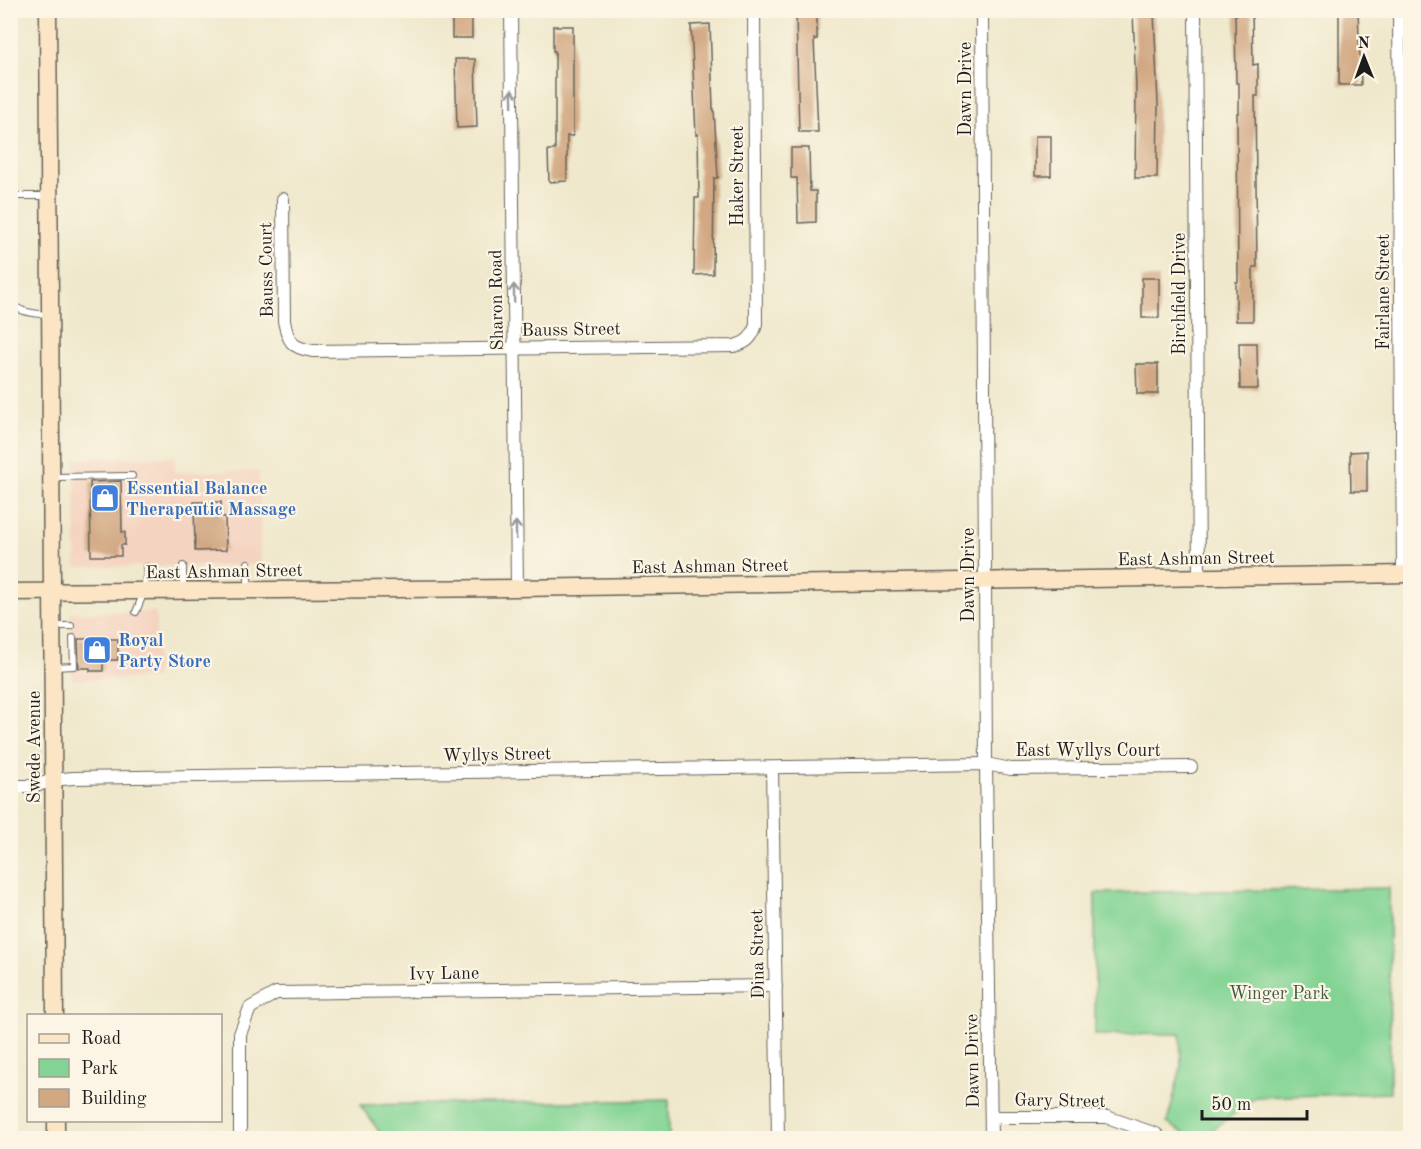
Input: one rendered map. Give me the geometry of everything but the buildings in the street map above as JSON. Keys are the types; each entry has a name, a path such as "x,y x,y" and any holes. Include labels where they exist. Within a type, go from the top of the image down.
{"street":[{"name":"Swede Avenue","path":"48,10 55,1014"},
{"name":"Sharon Road","path":"511,10 517,588"},
{"name":"Haker Street","path":"749,340 756,324 754,10"},
{"name":"Dawn Drive","path":"982,10 986,764 991,1138"},
{"name":"Birchfield Drive","path":"1195,10 1199,577"},
{"name":"Fairlane Street","path":"1399,10 1407,574"},
{"name":"Bauss Court","path":"283,200 286,335 294,346 303,350 356,351"},
{"name":"Bauss Street","path":"356,351 734,346 749,340"},
{"name":"East Ashman Street","path":"10,592 986,582 1407,574"},
{"name":"East Wyllys Court","path":"986,764 1011,769 1191,767"},
{"name":"Wyllys Street","path":"10,786 35,786 53,780 986,764"},
{"name":"Dina Street","path":"772,768 778,1138"},
{"name":"Ivy Lane","path":"240,1138 240,1034 250,1008 276,993 776,986"},
{"name":"Gary Street","path":"991,1117 1107,1117 1156,1134 1160,1138"},
{"path":"56,1122 56,1138"}],"lane":[{"path":"10,196 50,196"},
{"path":"10,302 21,311 51,315"},
{"path":"52,477 132,476"},
{"path":"248,563 248,590"},
{"path":"183,566 183,591"},
{"path":"136,612 144,592 147,567"},
{"path":"53,626 71,626"},
{"path":"53,667 74,666 73,638"}],"shaded area":[{"path":"175,457 175,472 259,471 261,565 76,567 75,459"},
{"path":"70,612 156,612 156,678 72,680"}],"green space":[{"name":"Winger Park","path":"1389,888 1390,1093 1256,1097 1202,1138 1192,1138 1167,1123 1181,1067 1180,1034 1095,1035 1095,893"},
{"path":"669,1100 669,1138 384,1138 360,1105"}],"place":[{"name":"Essential Balance Therapeutic Massage","path":"105,498"},
{"name":"Royal Party Store","path":"97,650"}]}
